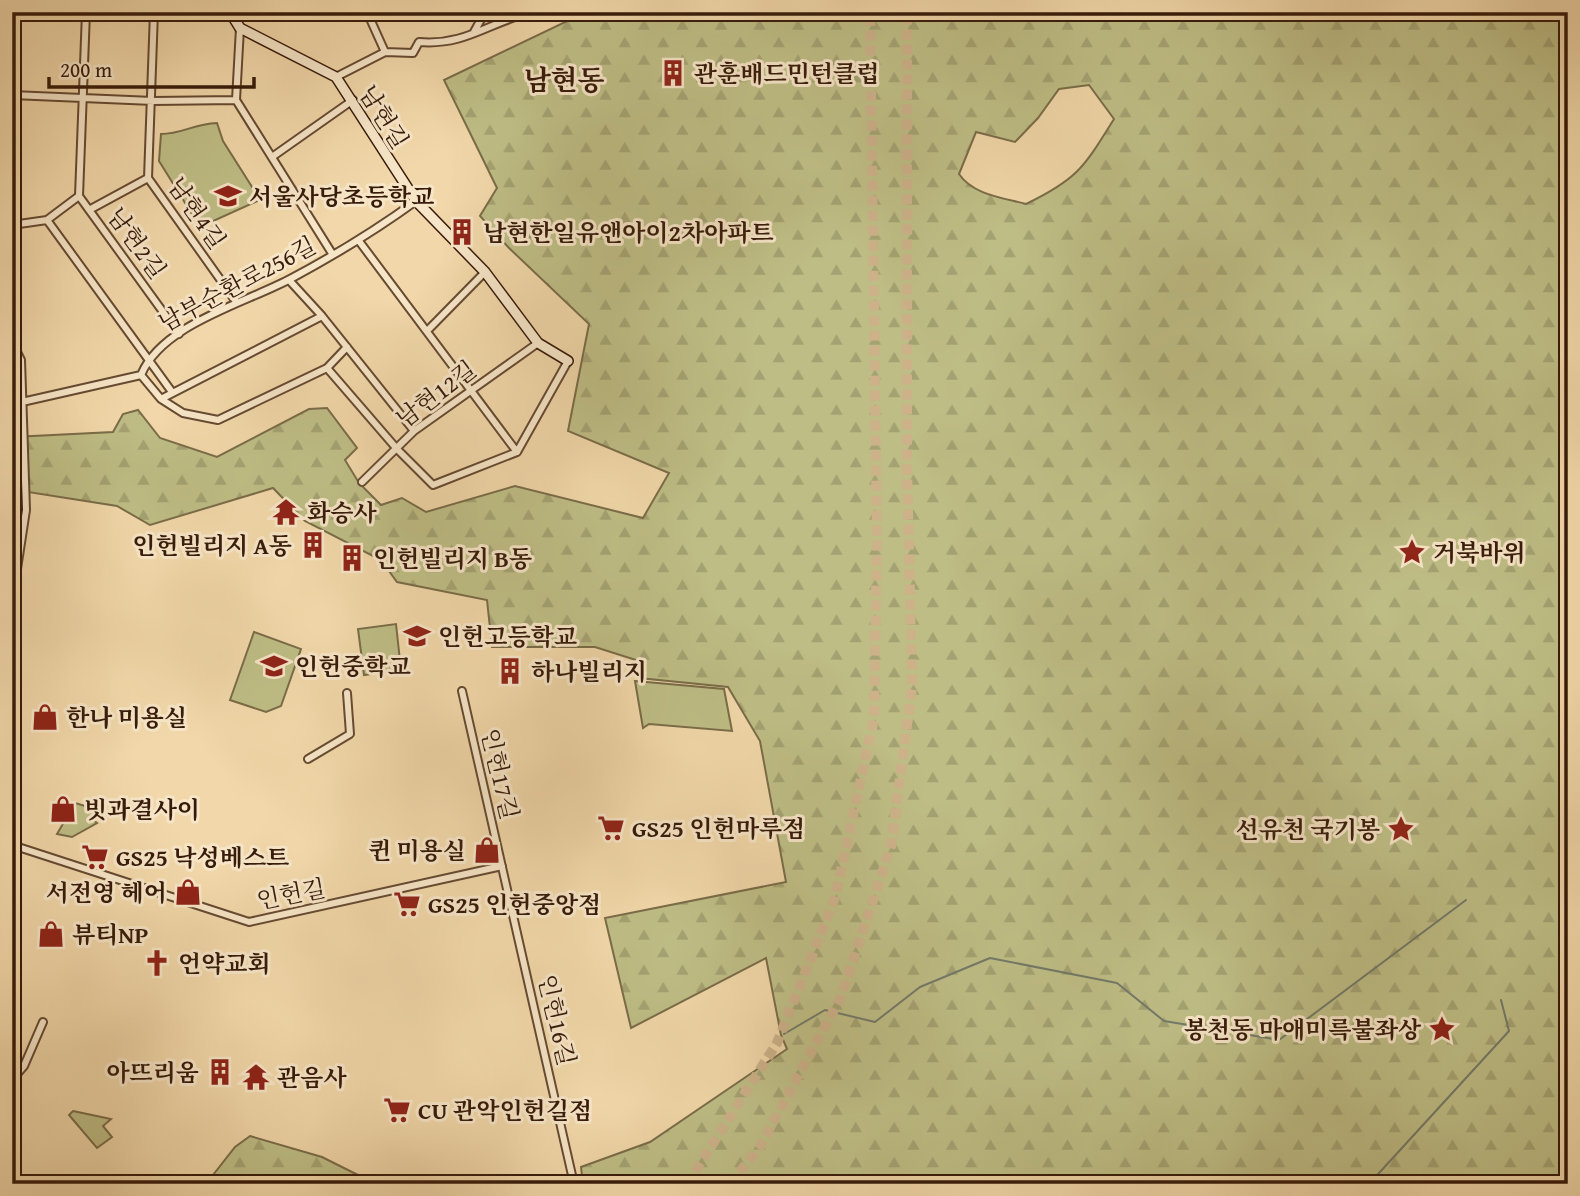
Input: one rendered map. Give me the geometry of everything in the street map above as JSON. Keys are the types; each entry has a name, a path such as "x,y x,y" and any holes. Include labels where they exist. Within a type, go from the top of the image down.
{"main road":[{"path":"12,333 18,511 12,555"}],"street":[{"name":"남현2길","path":"86,12 79,197 178,334"},
{"name":"남현4길","path":"154,12 153,101 148,178 237,303"},
{"path":"230,12 240,28 236,100 333,255"},
{"path":"367,12 386,52"},
{"path":"474,32 485,12"},
{"path":"336,77 386,52 413,53 419,42 443,44 477,35 531,12"},
{"name":"남현길","path":"240,28 336,77 416,201 485,272 538,344 568,361"},
{"path":"12,95 153,101 236,100"},
{"path":"272,157 353,100"},
{"name":"남현2길","path":"89,210 148,178"},
{"path":"12,225 47,220 79,197"},
{"name":"남부순환로256길","path":"141,375 147,359 178,334 289,280 359,241 416,201"},
{"path":"47,220 172,391"},
{"path":"359,241 517,452"},
{"path":"428,330 485,272"},
{"path":"289,280 348,347 414,431"},
{"path":"161,399 322,316"},
{"name":"남현12길","path":"362,482 414,431 538,344"},
{"path":"12,602 26,510 21,360 13,346"},
{"path":"22,402 141,375 161,399 183,414 218,420 327,369 348,347"},
{"path":"327,369 397,449 433,485 517,452 568,361"},
{"name":"인헌17길","path":"462,691 502,866"},
{"path":"308,759 350,734 347,693"},
{"name":"인헌길","path":"12,845 249,922 502,866"},
{"name":"인헌16길","path":"502,866 574,1184"},
{"path":"12,1080 24,1066 43,1022"}],"green space":[{"path":"586,12 1568,12 1568,1184 583,1184 581,1167 650,1142 787,1049 781,1035 766,958 631,1028 605,918 786,882 760,741 728,687 639,678 636,660 595,647 492,647 487,600 397,582 381,560 305,521 273,488 150,525 117,506 15,490 13,437 113,432 123,414 138,410 160,438 217,457 309,409 327,408 357,448 345,460 359,483 381,505 402,498 426,512 515,486 643,518 669,473 568,431 589,324 509,248 480,216 497,188 444,80","holes":["1089,85 1114,119 1087,160 1069,179 1026,204 972,187 959,174 976,132 1015,142 1038,118 1059,89"]},
{"path":"217,123 223,141 254,190 260,188 264,198 200,227 159,161 161,134"},
{"path":"396,624 401,670 364,675 358,629"},
{"path":"254,632 301,649 281,706 266,712 230,700"},
{"path":"635,681 724,689 732,731 649,724 643,728"},
{"path":"75,803 95,809 92,819 97,823 72,837 57,834"},
{"path":"73,1111 111,1119 103,1126 112,1137 97,1148 69,1115"},
{"path":"250,1136 322,1157 376,1184 206,1184 235,1147"}],"waterway":[{"path":"784,1034 825,1010 875,1022 920,987 990,958 1117,983 1164,1021 1279,1040 1466,900"},
{"path":"1369,1184 1509,1031 1501,1000"}],"tunnel":[{"path":"687,1184 777,1043 835,898 874,719 877,540 870,12"},
{"path":"730,1184 759,1148 841,997 891,846 912,687 907,465 907,12"}],"place":[{"name":"관훈배드민턴클럽","path":"673,73"},
{"name":"서울사당초등학교","path":"228,196"},
{"name":"남현한일유앤아이2차아파트","path":"462,232"},
{"name":"화승사","path":"286,512"},
{"name":"인헌빌리지 A동","path":"313,545"},
{"name":"거북바위","path":"1412,552"},
{"name":"인헌빌리지 B동","path":"352,558"},
{"name":"인헌고등학교","path":"417,636"},
{"name":"인헌중학교","path":"274,666"},
{"name":"하나빌리지","path":"510,671"},
{"name":"한나 미용실","path":"45,717"},
{"name":"빗과결사이","path":"63,809"},
{"name":"GS25 인헌마루점","path":"611,828"},
{"name":"선유천 국기봉","path":"1401,829"},
{"name":"퀸 미용실","path":"487,850"},
{"name":"GS25 낙성베스트","path":"95,857"},
{"name":"서전영 헤어","path":"188,892"},
{"name":"GS25 인헌중앙점","path":"407,904"},
{"name":"뷰티NP","path":"51,934"},
{"name":"언약교회","path":"157,963"},
{"name":"봉천동 마애미륵불좌상","path":"1442,1029"},
{"name":"아뜨리움","path":"220,1072"},
{"name":"관음사","path":"256,1077"},
{"name":"CU 관악인헌길점","path":"397,1110"}],"district":[{"name":"남현동","path":"564,79"}]}
